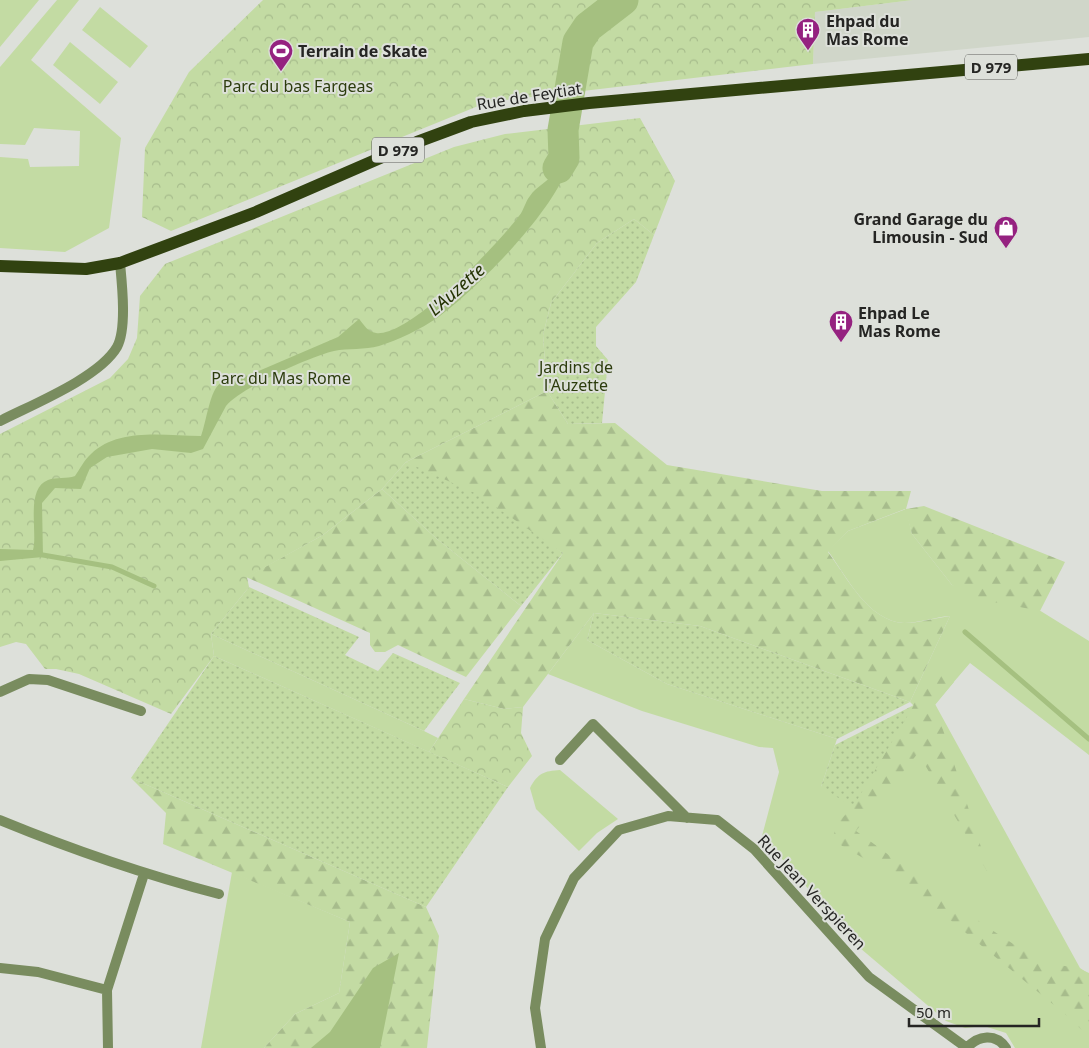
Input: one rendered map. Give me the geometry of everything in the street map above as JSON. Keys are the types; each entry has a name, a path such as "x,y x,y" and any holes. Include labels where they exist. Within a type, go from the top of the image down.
{"main road":[{"name":"Rue de Feytiat","path":"0,266 86,269 120,263 256,212 417,142 471,122 547,108 589,103 1089,59"}],"street":[{"path":"0,421 81,379 105,361 117,346 123,316 120,263"},
{"path":"0,692 29,679 48,680 141,711"},
{"path":"560,760 593,724 687,818"},
{"name":"Rue Jean Verspieren","path":"541,1048 535,1008 545,939 574,878 620,830 668,816 717,820 754,849 869,977 967,1048"},
{"path":"0,820 53,842 144,874 219,894"},
{"path":"108,1048 107,990 144,874"},
{"path":"0,968 38,972 107,990"},
{"path":"967,1048 978,1038 985,1037 998,1040 1006,1048"}],"shaded area":[{"path":"913,0 1089,0 1089,37 813,64 815,12"}],"green space":[{"path":"0,0 39,0 0,47"},
{"path":"57,0 79,0 31,60 121,138 109,228 65,252 0,248 0,157 28,159 30,167 79,166 80,131 34,128 25,145 0,144 0,67"},
{"name":"Parc du bas Fargeas","path":"263,0 913,0 815,12 813,64 488,102 171,231 142,217 145,148 189,72"},
{"path":"100,7 148,46 130,68 82,30"},
{"path":"70,42 118,82 100,104 53,65"},
{"name":"Parc du Mas Rome","path":"640,118 675,181 654,235 634,219 597,243 551,303 543,335 547,391 406,462 382,489 323,535 247,577 249,587 211,634 214,656 171,714 79,674 56,669 45,669 26,644 16,642 0,647 0,434 110,378 128,359 137,338 140,296 165,264 454,147 505,134"},
{"name":"Jardins de l'Auzette","path":"634,219 654,235 636,282 596,327 596,346 608,360 602,423 568,424 547,391 543,335 551,303 597,243"},
{"path":"547,391 568,424 615,423 667,465 822,491 911,491 906,509 924,506 1065,562 1040,611 978,599 952,585 912,534 905,509 848,531 828,552 851,585 869,606 880,615 904,623 950,616 910,702 700,626 594,613 523,707 504,709 464,699 563,553 406,462"},
{"path":"406,462 477,494 563,553 521,606 437,539 382,489"},
{"path":"382,489 437,539 521,606 466,677 398,645 385,652 375,652 370,645 370,633 246,577 323,535"},
{"path":"906,509 912,534 952,585 1018,597 1089,641 1089,755 970,663 935,704 1080,968 1089,974 1089,1048 1015,1048 1006,1033 984,1026 965,1028 946,1021 860,948 762,836 779,772 773,748 759,747 642,711 548,674 594,613 587,640 667,684 837,739 821,787 914,706 910,702 950,616 904,623 880,615 869,606 851,585 828,551 848,531"},
{"path":"249,587 359,637 345,655 378,671 393,653 460,683 424,731 211,634"},
{"path":"594,613 700,626 910,702 837,739 667,684 587,640"},
{"path":"211,634 438,738 429,752 214,656"},
{"path":"214,656 508,787 426,907 131,778"},
{"path":"934,670 954,682 935,705 991,878 918,753 856,831 968,914 1014,945 1044,962 1076,968 1089,973 1089,1037 1065,1014 901,880 832,840 838,822 853,807"},
{"path":"464,699 504,709 523,707 521,733 532,756 508,787 429,752"},
{"path":"914,705 853,807 821,787 835,745"},
{"path":"560,770 618,819 597,833 579,851 536,809 530,788 542,774"},
{"path":"131,778 426,907 439,936 427,1048 264,1048 295,1014 339,993 350,922 163,844 166,813"},
{"path":"232,872 350,922 339,993 295,1014 264,1048 201,1048"}],"water":[{"path":"616,0 638,0 611,15 593,30 581,50 575,80 568,81 572,53 580,34 594,18"},
{"path":"568,126 570,152 567,168 559,186 546,206 530,228 491,270 472,289 437,318 417,330 386,344 323,354 260,382 233,399 226,406 203,449 191,453 152,449 107,457 90,468 81,489 55,488 42,503 43,557 0,561 0,549 33,550 34,501 41,485 51,479 75,476 89,456 102,445 129,436 201,436 211,399 217,386 221,383 233,382 338,337 359,319 366,328 376,333 391,330 410,320 431,305 474,266 509,229 519,216 528,198 549,179 557,167 560,144 559,127"},
{"path":"399,953 380,1048 311,1048 330,1032 373,968"}],"waterway":[{"name":"L'Auzette","path":"558,168 564,158 563,130 578,42 588,27 623,0"},
{"path":"37,554 112,567 154,586"},
{"path":"965,632 1089,739"}],"place":[{"name":"Ehpad du Mas Rome","path":"808,51"},
{"name":"Terrain de Skate","path":"281,72"},
{"name":"Grand Garage du Limousin - Sud","path":"1006,249"},
{"name":"Ehpad Le Mas Rome","path":"841,343"}]}
